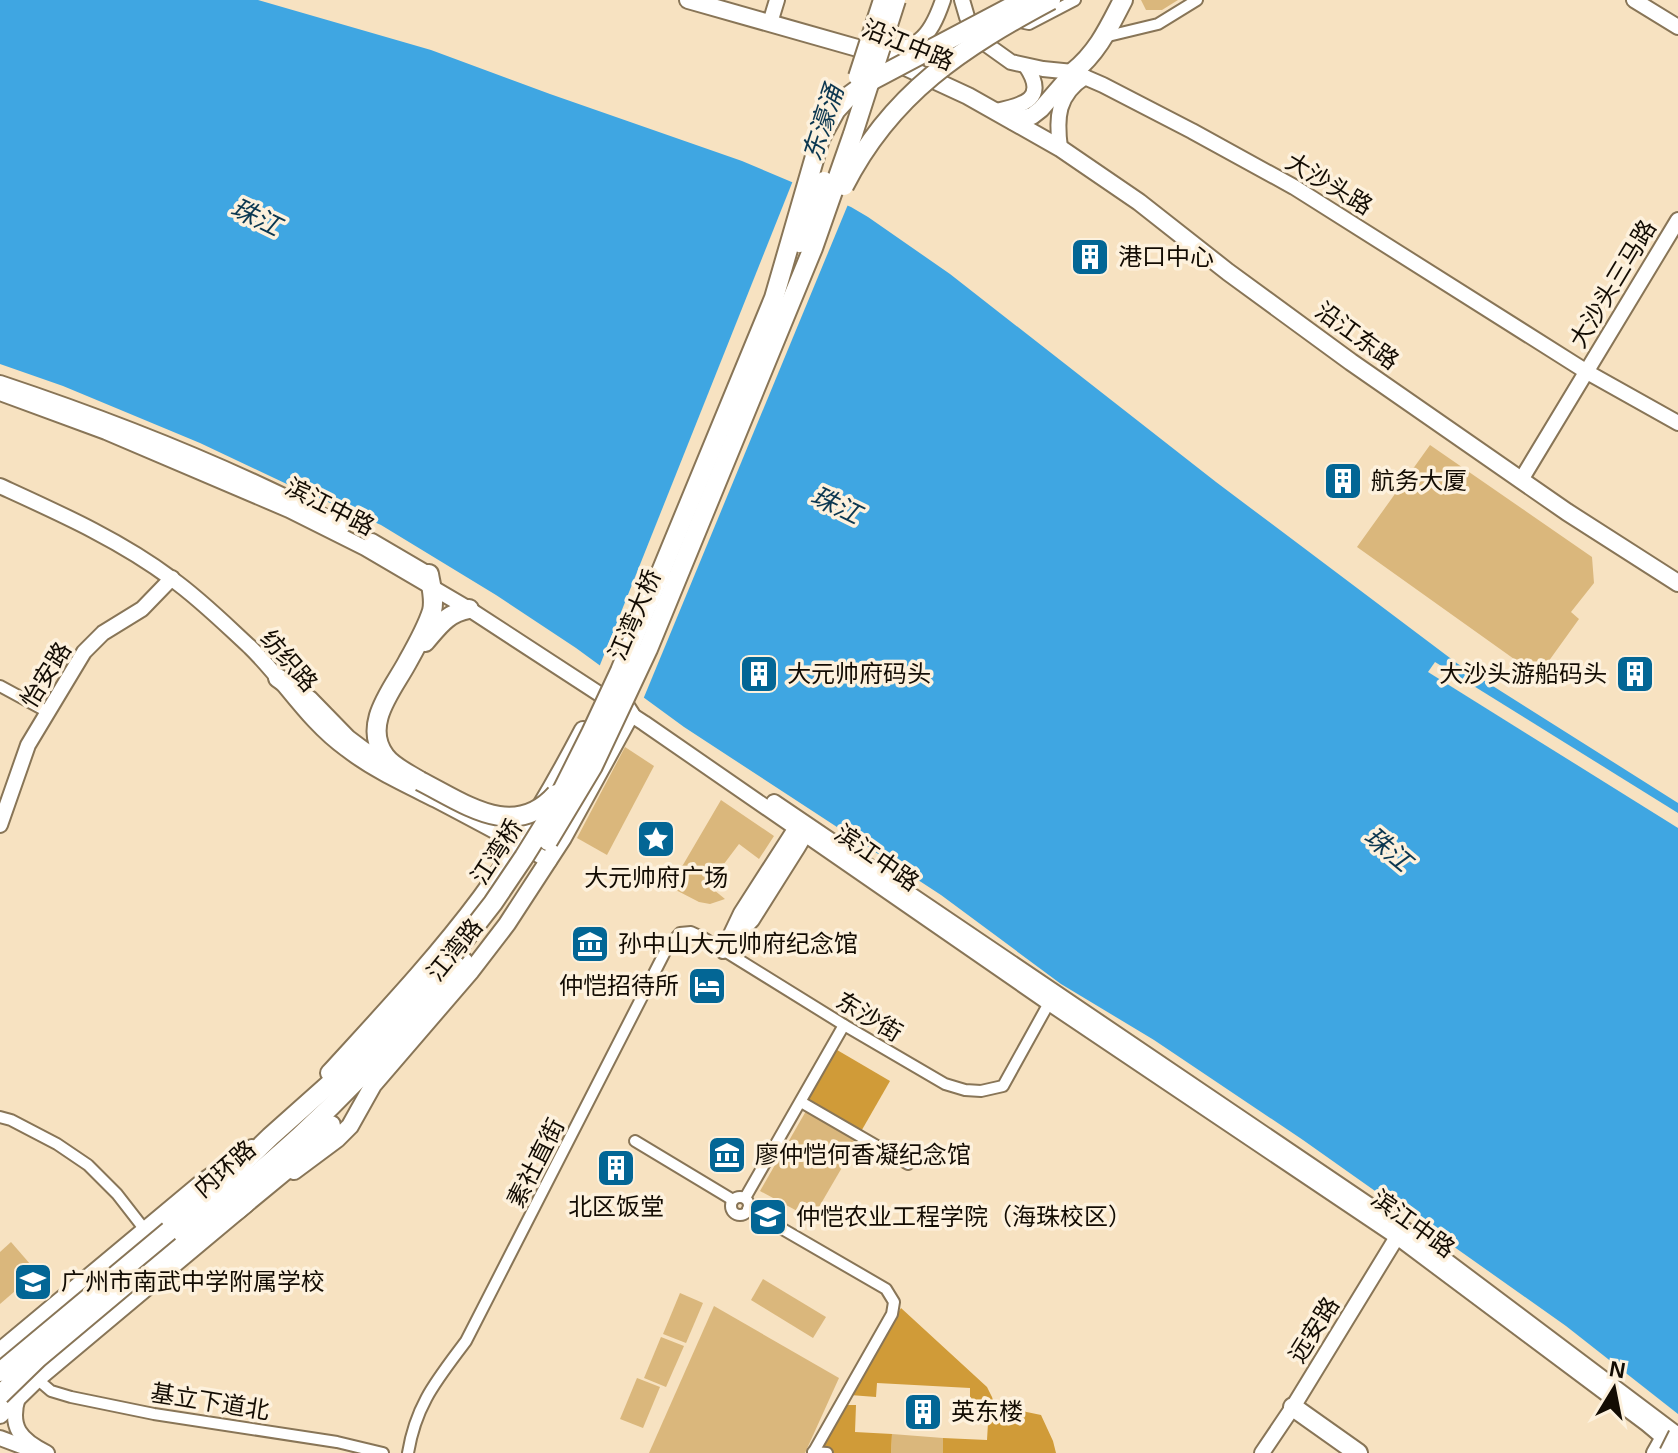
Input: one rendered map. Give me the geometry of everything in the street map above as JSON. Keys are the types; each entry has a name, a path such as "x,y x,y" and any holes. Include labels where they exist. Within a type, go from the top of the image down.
{"highway":[{"path":"800,262 883,0"},
{"path":"800,262 853,134 896,0"},
{"path":"765,320 779,283 816,150 836,110 865,84 1024,0"},
{"path":"765,320 857,162 898,107 939,68 964,50 1051,0"},
{"path":"1079,75 1123,0"},
{"name":"江湾大桥","path":"459,957 501,912 536,861 606,741 648,649 800,262"},
{"name":"江湾大桥","path":"571,771 620,671 765,320"},
{"path":"420,781 384,755 378,740 377,725 382,706 431,614 430,580"},
{"path":"408,662 443,621 469,609"},
{"path":"278,678 309,700 336,729 363,751 487,814 506,818 528,814 543,806 558,791 571,771"},
{"name":"江湾桥","path":"459,957 550,815 571,771"},
{"path":"301,1109 334,1080 439,971 459,957"},
{"name":"内环路","path":"9,1396 38,1358 243,1186 354,1083 459,957"},
{"path":"315,1156 354,1083"},
{"name":"内环路","path":"0,1372 215,1191 301,1109"},
{"path":"236,1211 293,1164 331,1125"},
{"path":"1293,1407 1358,1453"}],"main road":[{"name":"沿江中路","path":"688,0 875,53 968,96 1013,121"},
{"path":"770,23 777,0"},
{"path":"875,53 900,51 915,44 934,24 943,0"},
{"name":"大沙头路","path":"962,0 974,32 1011,62 1079,75 1179,124 1294,187 1587,372 1678,423"},
{"path":"1634,0 1678,27"},
{"path":"996,111 1026,103 1031,98 1034,82 1026,66"},
{"path":"1013,121 1032,116 1079,75"},
{"path":"1060,148 1057,127 1061,106 1079,75"},
{"name":"沿江东路","path":"1013,121 1060,148 1139,202 1351,362 1521,480 1678,583"},
{"name":"大沙头三马路","path":"1521,480 1678,220"},
{"name":"大沙头三马路","path":"1587,372 1604,355 1678,236"},
{"name":"滨江中路","path":"0,383 123,428 257,483 329,518 620,697 1049,1003 1400,1233"},
{"name":"滨江中路","path":"0,393 106,432 255,494 430,580 1400,1233 1673,1440 1678,1450"},
{"name":"纺织路","path":"0,486 88,528 172,578 236,634 305,712 347,750 549,861"},
{"name":"怡安路","path":"0,825 28,745 84,652 103,633 142,609 172,578"},
{"path":"601,694 620,697 631,714"},
{"name":"江湾路","path":"301,1109 324,1078 459,926 497,875 568,759 601,694"},
{"name":"江湾路","path":"0,1415 9,1396 37,1379 236,1211 315,1156 350,1126 373,1085 507,924 549,861 631,714"},
{"path":"723,951 752,920 802,829"},
{"path":"37,1379 20,1372 2,1350 204,1181 270,1137"},
{"name":"远安路","path":"1262,1453 1400,1233"},
{"path":"22,1334 36,1351 56,1362"},
{"path":"9,1396 18,1431 26,1441 47,1453"},
{"path":"0,1438 12,1448 40,1453"},
{"path":"1654,1453 1673,1440"}],"street":[{"path":"1011,0 1020,21 1029,24 1075,0"},
{"path":"1104,37 1158,24 1197,0"},
{"path":"0,686 48,712"},
{"name":"素社直街","path":"408,1453 412,1429 429,1390 466,1341 671,941 680,933 691,932 723,951"},
{"name":"东沙街","path":"723,951 945,1084 965,1090 981,1091 1003,1086 1049,1003"},
{"path":"827,1453 813,1453 892,1314 894,1302 886,1289 747,1204 739,1197 733,1200 731,1208 737,1214 745,1213 747,1204 844,1025"},
{"path":"801,1102 908,1164"},
{"path":"0,1117 57,1144 88,1165 117,1194 145,1230"},
{"path":"635,1141 733,1200"},
{"name":"基立下道北","path":"37,1379 51,1391 71,1397 154,1414 337,1442 383,1453"}],"shaded area":[{"path":"1141,0 1178,0 1162,10 1146,10"},
{"path":"1430,445 1592,557 1594,583 1571,612 1579,619 1538,676 1357,547"},
{"path":"625,747 654,766 607,855 577,838"},
{"path":"721,800 774,836 759,859 739,844 708,885 725,899 710,904 699,902 670,887"},
{"path":"832,1047 890,1081 859,1135 801,1102"},
{"path":"806,1111 858,1140 812,1219 760,1191"},
{"path":"11,1242 37,1272 0,1304 0,1252"},
{"path":"763,1279 826,1317 813,1338 751,1300"},
{"path":"680,1293 703,1303 686,1343 663,1334"},
{"path":"714,1306 839,1378 805,1453 649,1453"},
{"path":"901,1308 987,1387 997,1413 1013,1409 1041,1415 1056,1453 943,1453 943,1438 987,1440 988,1423 970,1402 970,1388 877,1383 876,1397 850,1395"},
{"path":"661,1337 684,1346 666,1387 644,1378"},
{"path":"637,1378 660,1387 643,1428 620,1419"},
{"path":"846,1405 856,1405 855,1432 892,1434 891,1453 819,1453"},
{"path":"892,1434 943,1438 943,1453 891,1453"}],"water":[{"name":"珠江","path":"0,0 258,0 431,50 742,161 851,207 950,274 1216,482 1458,664 1678,803 1678,1414 1566,1326 1303,1140 1154,1040 1061,984 941,895 684,727 576,648 496,595 381,525 200,443 63,386 0,364"}],"pier":[{"path":"794,178 849,202 642,702 598,670"},
{"path":"1435,662 1678,813 1678,828 1428,672"}],"place":[{"name":"港口中心","path":"1090,257"},
{"name":"航务大厦","path":"1343,481"},
{"name":"大元帅府码头","path":"759,674"},
{"name":"大沙头游船码头","path":"1635,674"},
{"name":"大元帅府广场","path":"656,839"},
{"name":"孙中山大元帅府纪念馆","path":"590,944"},
{"name":"仲恺招待所","path":"707,986"},
{"name":"廖仲恺何香凝纪念馆","path":"727,1155"},
{"name":"北区饭堂","path":"616,1168"},
{"name":"仲恺农业工程学院（海珠校区）","path":"768,1217"},
{"name":"广州市南武中学附属学校","path":"33,1282"},
{"name":"英东楼","path":"923,1412"}],"water label":[{"name":"东濠涌","path":"823,123"}]}
